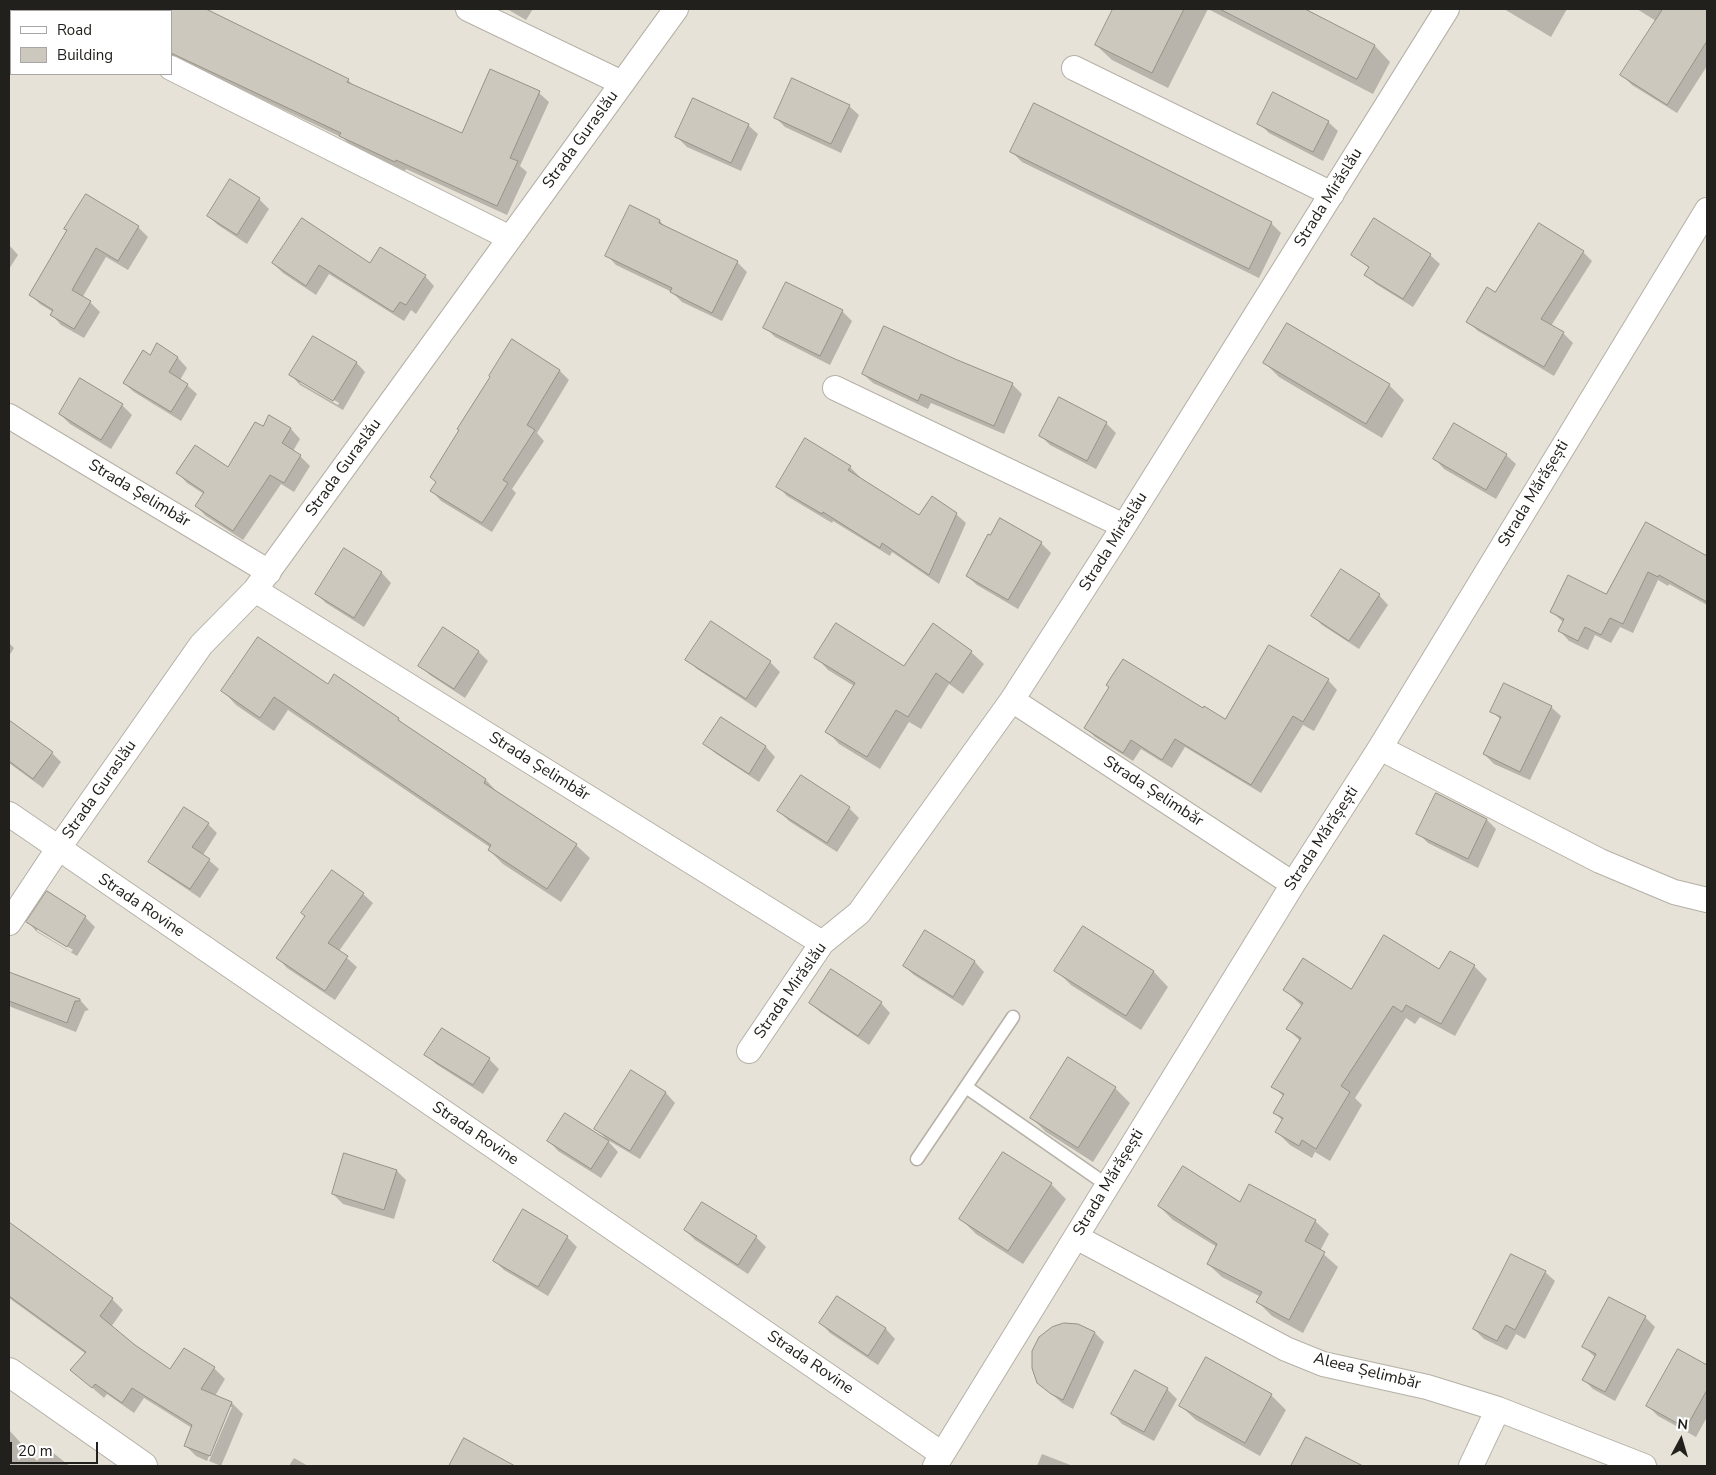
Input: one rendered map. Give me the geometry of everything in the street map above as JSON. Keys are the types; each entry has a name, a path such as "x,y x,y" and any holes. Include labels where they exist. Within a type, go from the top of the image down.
{"main road":[{"path":"9,1372 143,1466"}],"street":[{"path":"468,9 622,83"},
{"name":"Strada Guraslău","path":"9,923 58,849 202,645 262,581 676,9"},
{"name":"Strada Mirăslău","path":"749,1051 822,943 859,913 1012,700 1124,526 1447,9"},
{"path":"1074,68 1332,194"},
{"path":"172,69 510,238"},
{"name":"Strada Mărășești","path":"939,1460 1293,884 1380,748 1707,210"},
{"path":"835,388 1124,526"},
{"name":"Strada Șelimbăr","path":"9,416 822,943"},
{"name":"Strada Șelimbăr","path":"1012,700 1293,884"},
{"path":"1380,748 1600,861 1674,892 1707,900"},
{"name":"Strada Rovine","path":"9,814 939,1460"},
{"name":"Aleea Șelimbăr","path":"1076,1237 1286,1349 1323,1364 1426,1387 1498,1408 1644,1466"},
{"path":"1471,1466 1498,1408"}],"lane":[{"path":"917,1159 1013,1017"},
{"path":"966,1086 1107,1185"}],"building":[{"path":"206,9 349,79 347,82 462,133 490,69 540,91 510,158 518,161 497,206 339,136 341,133 172,53 171,10"},
{"path":"1113,9 1184,9 1152,73 1095,45"},
{"path":"1220,9 1305,9 1375,45 1357,79"},
{"path":"1663,9 1707,9 1707,41 1667,105 1620,75"},
{"path":"792,78 850,105 831,144 774,118"},
{"path":"1273,92 1329,121 1313,152 1257,124"},
{"path":"693,98 749,124 731,163 675,137"},
{"path":"1034,103 1272,222 1249,269 1010,152"},
{"path":"230,179 260,198 237,235 207,216"},
{"path":"86,194 139,226 118,261 96,248 72,290 91,301 74,329 50,315 53,310 29,295 67,230 64,229"},
{"path":"630,205 660,220 659,223 738,261 712,313 670,292 672,288 605,256"},
{"path":"302,218 370,263 380,247 426,275 406,305 400,302 393,312 319,265 306,286 272,263"},
{"path":"1374,218 1431,254 1403,299 1364,275 1369,267 1351,255"},
{"path":"1539,223 1584,251 1541,319 1564,332 1544,367 1466,322 1487,287 1495,292"},
{"path":"786,282 843,310 820,356 763,328"},
{"path":"1287,323 1390,384 1366,424 1263,363"},
{"path":"884,326 1013,383 994,426 921,394 918,401 862,374"},
{"path":"313,336 357,362 333,401 289,375"},
{"path":"512,339 560,370 527,425 535,430 503,480 508,483 482,523 430,491 436,482 430,477"},
{"path":"157,343 178,357 169,372 188,384 171,412 123,383 143,350 150,355"},
{"path":"80,378 123,404 101,440 59,414"},
{"path":"1059,397 1107,422 1087,461 1039,436"},
{"path":"269,415 291,428 282,443 301,455 284,483 270,475 233,531 195,506 204,492 176,473 195,445 228,467 255,422 263,426"},
{"path":"1454,423 1507,454 1486,490 1433,459"},
{"path":"805,438 851,466 848,470 919,515 932,496 957,513 929,575 882,543 880,548 823,512 822,514 776,487"},
{"path":"1000,518 1042,542 1008,600 966,576 988,534 990,535"},
{"path":"1646,522 1707,556 1707,602 1659,575 1658,577 1648,572 1623,624 1610,618 1601,635 1585,627 1578,641 1558,631 1564,619 1550,612 1568,575 1606,594"},
{"path":"344,548 382,572 354,618 315,594"},
{"path":"1341,569 1380,594 1349,641 1311,616"},
{"path":"711,621 771,661 746,699 685,660"},
{"path":"836,623 904,666 933,623 972,651 950,683 936,673 908,717 896,710 867,757 825,732 855,683 814,658"},
{"path":"443,627 479,651 454,689 418,666"},
{"path":"258,637 328,684 334,674 486,779 484,783 577,844 547,889 488,850 491,845 274,697 260,718 221,691"},
{"path":"1269,645 1329,679 1303,722 1293,716 1251,785 1175,739 1162,760 1131,740 1123,753 1084,728 1109,687 1106,685 1123,659 1203,708 1204,706 1225,719"},
{"path":"1504,683 1552,706 1520,772 1483,754 1501,717 1490,712"},
{"path":"721,717 766,746 749,774 703,744"},
{"path":"9,720 53,752 33,779 9,761"},
{"path":"801,775 850,807 827,843 777,811"},
{"path":"1436,793 1487,819 1468,859 1416,834"},
{"path":"184,807 209,823 192,847 210,859 190,889 148,862"},
{"path":"332,870 364,893 328,943 348,956 325,991 276,958 305,916 301,913"},
{"path":"47,891 86,916 67,947 26,922"},
{"path":"1083,926 1154,971 1126,1016 1054,971"},
{"path":"925,930 975,961 953,997 903,966"},
{"path":"1384,935 1439,969 1450,951 1475,965 1441,1024 1406,1005 1402,1012 1393,1006 1341,1086 1350,1092 1316,1149 1302,1140 1299,1146 1275,1132 1283,1118 1273,1113 1284,1094 1271,1087 1301,1038 1286,1029 1303,1003 1283,990 1303,958 1351,989"},
{"path":"831,969 882,1002 858,1036 809,1003"},
{"path":"9,972 80,999 80,1001 75,1001 67,1023 9,1001"},
{"path":"442,1028 490,1058 473,1085 424,1055"},
{"path":"1068,1057 1116,1087 1078,1148 1030,1118"},
{"path":"631,1070 666,1092 630,1151 594,1129"},
{"path":"565,1113 609,1141 591,1169 547,1141"},
{"path":"1003,1152 1052,1183 1008,1251 959,1219"},
{"path":"344,1153 397,1170 384,1210 332,1194"},
{"path":"1183,1166 1240,1202 1249,1184 1316,1220 1305,1241 1325,1252 1289,1320 1256,1302 1262,1292 1207,1264 1217,1244 1158,1206"},
{"path":"702,1202 757,1236 738,1265 684,1230"},
{"path":"523,1209 568,1236 538,1287 493,1261"},
{"path":"9,1222 113,1298 100,1316 135,1345 170,1369 184,1348 215,1367 201,1389 232,1402 210,1456 184,1446 192,1425 132,1388 122,1403 95,1384 92,1388 70,1370 86,1352 9,1296"},
{"path":"1511,1254 1546,1271 1515,1330 1506,1325 1497,1341 1473,1329"},
{"path":"837,1296 886,1328 868,1356 819,1323"},
{"path":"1609,1297 1646,1316 1605,1392 1582,1380 1596,1354 1582,1347"},
{"path":"1064,1323 1078,1324 1095,1332 1063,1400 1051,1394 1037,1383 1032,1368 1032,1351 1039,1337 1052,1327"},
{"path":"1678,1349 1707,1365 1707,1390 1686,1428 1646,1406"},
{"path":"1206,1357 1272,1394 1245,1443 1179,1406"},
{"path":"1135,1370 1168,1388 1144,1432 1111,1414"},
{"path":"1306,1437 1363,1466 1291,1466"},
{"path":"464,1438 515,1466 449,1466"}]}
